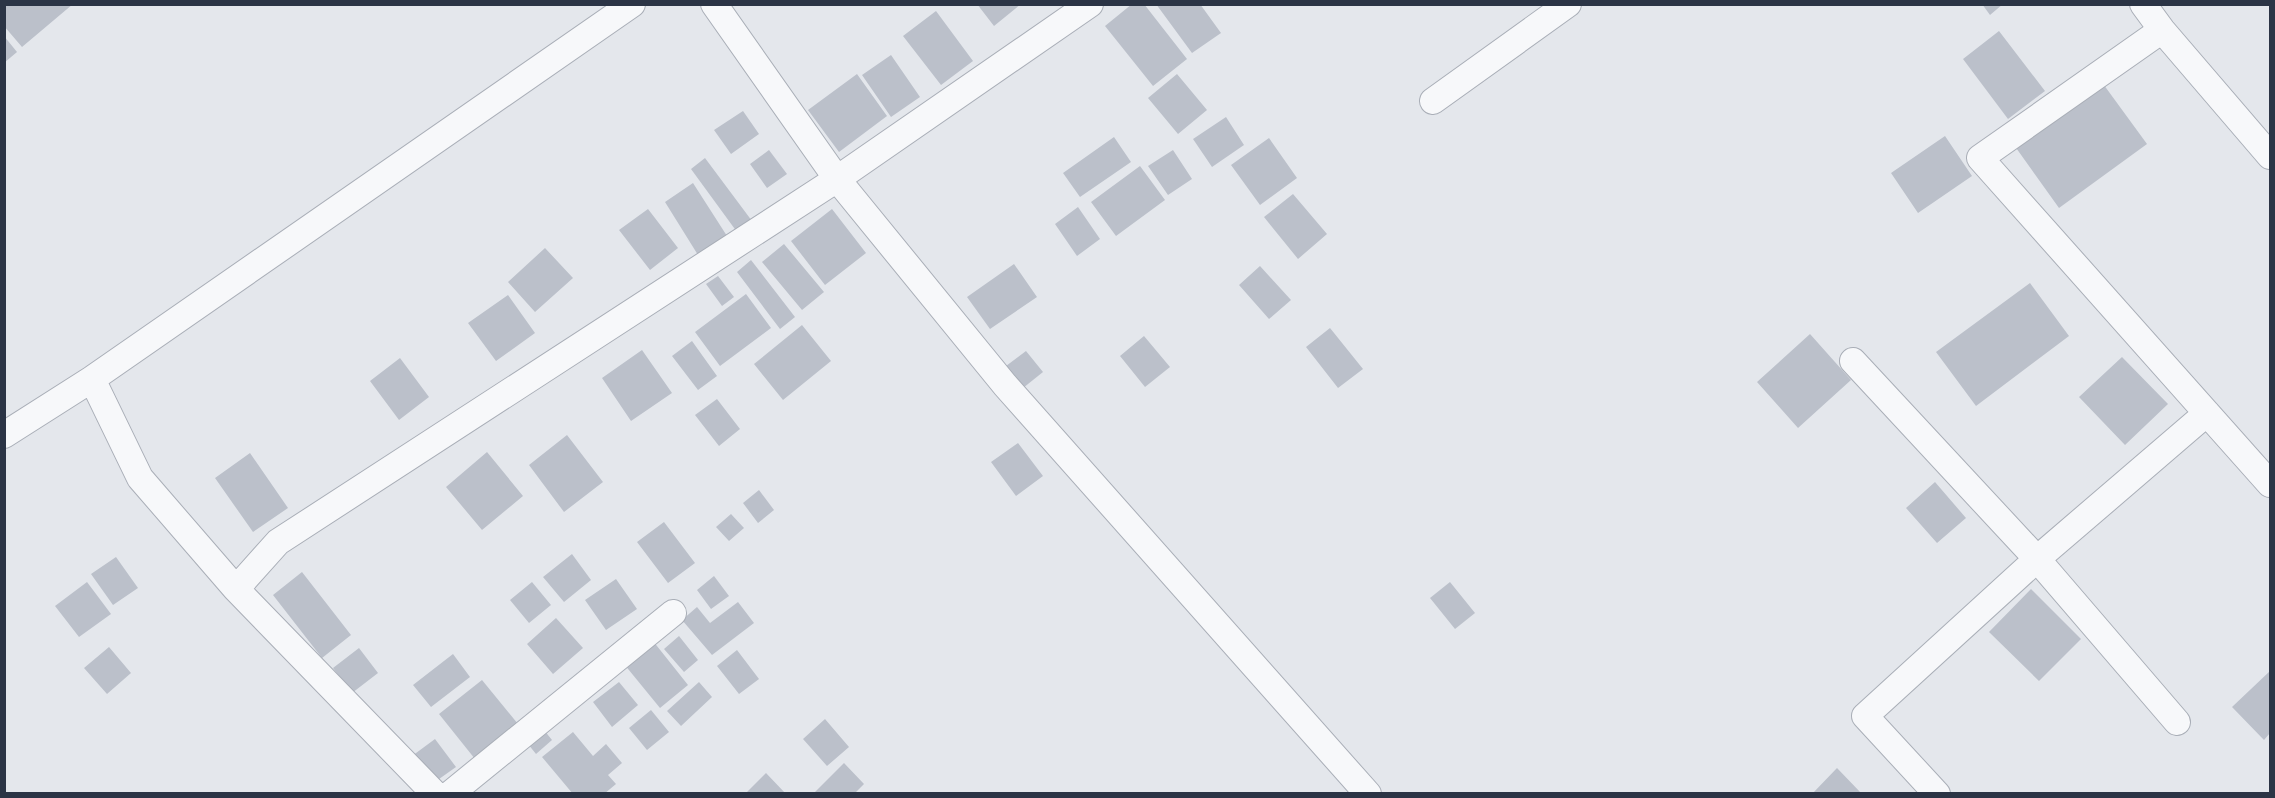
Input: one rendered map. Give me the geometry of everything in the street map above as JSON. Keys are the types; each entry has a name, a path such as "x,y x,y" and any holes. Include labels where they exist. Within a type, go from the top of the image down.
{"street":[{"path":"4,435 92,379 632,4"},
{"path":"714,4 837,179 1005,386 1368,794"},
{"path":"236,589 278,542 837,179 1090,4"},
{"path":"1433,101 1568,4"},
{"path":"2143,4 2162,30 2267,146"},
{"path":"2162,30 1980,158 2271,484"},
{"path":"1853,361 2037,559 2177,722"},
{"path":"92,379 140,478 236,589 435,794"},
{"path":"1937,794 1865,716 2037,559 2206,413"},
{"path":"450,794 673,614"}],"building":[{"path":"4,4 73,4 22,47 4,26"},
{"path":"977,4 1021,4 994,26"},
{"path":"1132,4 1144,4 1187,59 1153,86 1105,26"},
{"path":"1156,4 1200,4 1221,33 1192,53"},
{"path":"1982,4 2003,4 1990,15"},
{"path":"936,11 973,61 941,85 903,36"},
{"path":"1999,31 2045,91 2008,119 1963,59"},
{"path":"4,36 17,52 4,63"},
{"path":"891,55 920,97 891,117 862,75"},
{"path":"857,74 887,116 839,152 808,110"},
{"path":"1177,74 1207,110 1178,134 1148,98"},
{"path":"2101,81 2147,144 2059,208 2014,145"},
{"path":"743,111 759,134 731,154 714,130"},
{"path":"1226,117 1244,145 1212,167 1193,139"},
{"path":"1945,136 1972,176 1918,213 1891,173"},
{"path":"1114,137 1131,162 1080,197 1063,173"},
{"path":"1269,138 1297,178 1260,205 1231,165"},
{"path":"769,150 787,174 767,188 750,164"},
{"path":"1173,150 1192,179 1168,195 1148,166"},
{"path":"705,158 752,221 737,232 691,169"},
{"path":"1140,166 1165,200 1116,236 1091,202"},
{"path":"693,183 727,236 698,255 665,202"},
{"path":"1293,194 1327,234 1298,259 1264,217"},
{"path":"1078,207 1100,239 1077,256 1055,224"},
{"path":"648,209 678,248 650,270 619,230"},
{"path":"832,209 866,253 825,285 791,241"},
{"path":"784,244 824,292 802,310 762,262"},
{"path":"545,248 573,278 535,312 508,282"},
{"path":"751,260 795,317 780,329 737,272"},
{"path":"1014,264 1037,297 990,329 967,297"},
{"path":"1260,266 1291,300 1269,319 1239,285"},
{"path":"718,276 734,297 722,306 706,284"},
{"path":"2030,283 2069,336 1976,406 1936,352"},
{"path":"746,294 771,328 720,366 695,332"},
{"path":"508,295 535,333 496,361 468,323"},
{"path":"802,325 831,361 783,400 754,364"},
{"path":"1330,328 1363,369 1338,388 1306,347"},
{"path":"1810,334 1851,380 1798,428 1757,382"},
{"path":"1144,336 1170,367 1145,387 1120,356"},
{"path":"692,341 717,376 698,390 672,356"},
{"path":"642,350 672,393 631,421 602,378"},
{"path":"1026,351 1043,372 1023,388 1006,366"},
{"path":"2122,357 2168,404 2125,445 2079,397"},
{"path":"400,358 429,397 399,420 370,381"},
{"path":"717,399 740,429 719,446 695,415"},
{"path":"567,435 603,482 564,512 529,465"},
{"path":"1018,443 1043,476 1016,496 991,462"},
{"path":"487,452 523,496 482,530 446,487"},
{"path":"250,453 288,508 253,532 215,478"},
{"path":"1935,482 1966,518 1937,543 1906,508"},
{"path":"759,490 774,510 758,523 743,503"},
{"path":"731,514 744,528 729,541 716,527"},
{"path":"664,522 695,563 668,583 637,542"},
{"path":"572,554 591,580 564,602 543,577"},
{"path":"116,557 138,588 113,605 91,574"},
{"path":"302,572 351,635 322,658 273,595"},
{"path":"714,576 729,596 711,609 697,590"},
{"path":"616,579 637,609 606,630 585,600"},
{"path":"87,582 111,614 79,637 55,606"},
{"path":"532,582 551,605 529,623 510,600"},
{"path":"1450,582 1475,613 1455,629 1430,598"},
{"path":"2031,589 2081,639 2039,681 1989,632"},
{"path":"738,602 754,623 712,655 682,620 697,607 710,623"},
{"path":"556,618 583,648 553,674 527,644"},
{"path":"679,636 698,660 684,672 664,649"},
{"path":"653,641 688,685 660,708 624,664"},
{"path":"109,647 131,673 107,694 84,668"},
{"path":"359,648 378,673 352,693 333,668"},
{"path":"737,650 759,679 739,694 717,666"},
{"path":"453,654 470,677 431,707 413,685"},
{"path":"2270,671 2270,733 2264,740 2232,707"},
{"path":"482,680 518,724 475,759 439,714"},
{"path":"619,682 638,705 612,727 593,702"},
{"path":"699,682 712,697 681,726 667,711"},
{"path":"651,710 669,732 647,750 629,728"},
{"path":"825,719 849,747 827,766 803,739"},
{"path":"540,725 552,740 536,754 524,739"},
{"path":"573,732 593,756 606,744 622,763 608,775 616,784 604,794 573,794 542,757"},
{"path":"435,739 456,767 432,784 412,756"},
{"path":"844,763 864,784 854,794 813,794"},
{"path":"1837,768 1862,794 1812,794"},
{"path":"766,773 786,794 745,794"}]}
